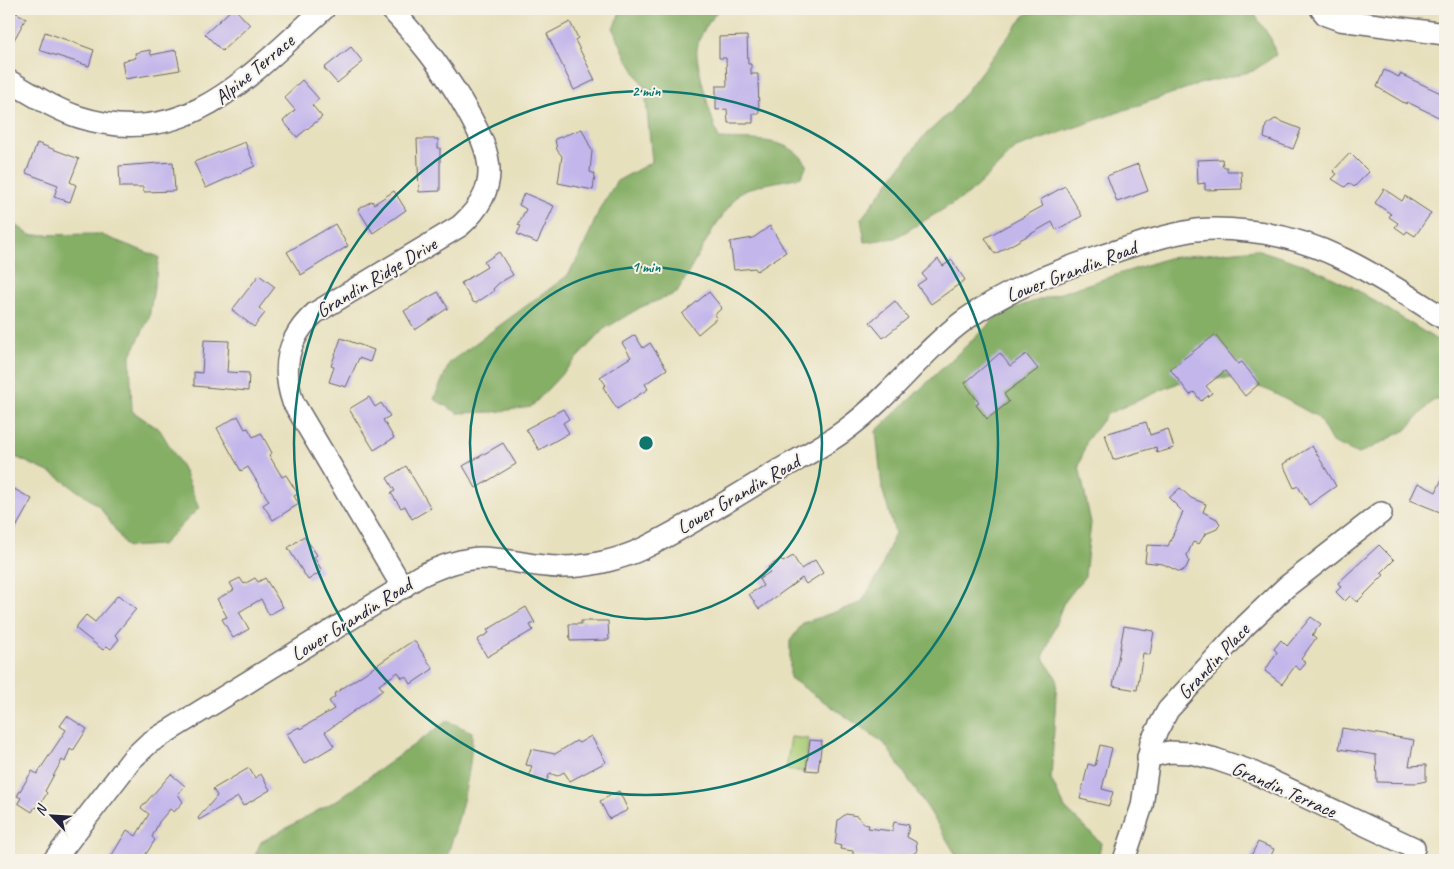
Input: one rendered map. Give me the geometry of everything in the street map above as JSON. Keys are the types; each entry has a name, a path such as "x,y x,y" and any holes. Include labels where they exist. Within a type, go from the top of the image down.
{"street":[{"name":"Alpine Terrace","path":"9,81 57,108 99,122 126,126 173,120 199,111 229,94 324,9"},
{"name":"Grandin Ridge Drive","path":"392,9 440,64 483,138 490,165 485,193 471,217 460,226 315,313 305,322 290,346 286,374 292,402 403,588"},
{"path":"1321,9 1326,15 1340,20 1445,34"},
{"name":"Lower Grandin Road","path":"54,860 132,759 149,743 432,570 459,561 479,558 559,567 615,558 642,549 714,510 844,431 888,395 910,369 939,340 994,301 1018,288 1074,265 1125,248 1198,230 1231,229 1265,232 1298,240 1330,251 1360,265 1445,319"},
{"name":"Grandin Place","path":"1124,860 1142,806 1148,757 1157,727 1168,710 1245,626 1286,588 1381,513"},
{"name":"Grandin Terrace","path":"1148,757 1169,752 1215,759 1250,771 1414,848"}],"green space":[{"path":"622,9 719,9 702,33 698,43 697,56 709,108 719,139 756,140 780,144 800,155 807,165 801,177 760,185 739,193 713,229 677,293 641,307 604,329 531,407 493,412 458,413 434,399 450,362 567,276 582,251 600,208 617,181 652,162 645,88 627,59 613,28"},
{"path":"1034,9 1253,9 1253,12 1271,39 1276,55 1253,71 1199,84 1016,148 969,194 895,238 865,242 861,219 922,138 951,111 1024,16"},
{"path":"9,220 30,235 99,234 159,257 149,318 130,357 132,411 160,430 182,467 199,508 162,545 127,547 99,506 55,475 9,454"},
{"path":"1256,249 1308,266 1352,287 1445,345 1445,402 1434,399 1406,430 1359,454 1332,442 1318,417 1270,391 1235,378 1185,380 1107,414 1087,440 1079,466 1091,523 1085,576 1063,604 1043,658 1057,679 1051,779 1065,808 1101,843 1098,860 959,860 929,810 884,743 790,678 790,641 803,623 861,603 879,574 895,533 882,488 876,431 1002,312 1168,258"},
{"path":"447,721 472,732 467,781 446,860 253,860 261,842 337,800"},
{"path":"791,737 809,739 804,772 786,769"}],"building":[{"path":"9,9 26,18 9,49"},
{"path":"232,9 235,9 250,25 222,51 205,34"},
{"path":"570,22 578,38 575,40 595,80 574,90 547,34"},
{"path":"45,32 94,50 89,66 39,50"},
{"path":"747,36 748,64 751,64 751,74 758,74 759,114 753,114 753,123 728,123 727,109 716,110 716,86 727,86 726,58 719,58 719,37"},
{"path":"351,47 363,62 337,83 324,68"},
{"path":"150,50 151,55 176,50 180,70 125,79 122,61 136,58 135,53"},
{"path":"1384,70 1399,77 1400,74 1445,95 1445,120 1407,102 1406,104 1377,87"},
{"path":"302,80 319,99 312,105 322,117 297,137 283,121 295,110 284,97"},
{"path":"1275,119 1301,129 1293,149 1264,138 1266,125"},
{"path":"582,129 592,151 590,172 595,174 593,190 558,183 562,156 557,150 555,139"},
{"path":"417,139 438,139 438,148 440,148 440,191 419,192"},
{"path":"245,142 255,166 206,188 194,162"},
{"path":"37,143 79,159 70,182 76,185 70,202 54,197 58,185 26,173"},
{"path":"1350,153 1369,172 1354,187 1349,183 1345,187 1332,179 1337,174 1333,171"},
{"path":"1222,159 1223,167 1227,167 1227,171 1241,171 1242,189 1205,190 1205,183 1198,184 1197,160"},
{"path":"173,162 175,191 144,192 143,187 120,187 119,166"},
{"path":"1138,164 1148,191 1117,202 1107,176"},
{"path":"1065,186 1082,216 1056,230 1052,222 995,254 985,238 1043,206 1040,200"},
{"path":"1384,189 1402,201 1405,196 1431,213 1415,236 1407,231 1405,234 1395,227 1398,223 1389,217 1391,214 1375,203"},
{"path":"394,191 406,210 373,233 358,209 372,201 374,204"},
{"path":"524,193 554,206 537,243 517,234 521,226 518,225 526,209 519,205"},
{"path":"335,224 348,246 301,275 287,252"},
{"path":"770,226 786,252 757,271 755,268 734,270 730,242 753,238"},
{"path":"499,252 513,275 499,283 493,289 494,291 476,303 473,302 461,283 487,267 484,262"},
{"path":"938,259 943,266 952,260 965,280 931,304 917,285 926,279 922,274"},
{"path":"259,275 275,287 259,308 265,313 254,327 232,310"},
{"path":"438,292 448,308 415,330 404,311"},
{"path":"709,292 722,308 714,315 717,318 698,334 682,314"},
{"path":"895,301 908,318 883,338 870,322"},
{"path":"635,335 643,348 650,343 667,369 645,384 648,389 617,409 603,387 606,385 600,377 631,357 622,343"},
{"path":"1215,335 1238,364 1242,362 1259,384 1245,396 1225,371 1206,386 1212,393 1201,401 1194,392 1190,395 1170,369"},
{"path":"341,338 374,350 370,362 359,358 346,387 329,382 334,367 331,366"},
{"path":"204,340 229,341 227,372 249,373 248,391 194,386 194,372 202,373"},
{"path":"1000,353 1010,366 1026,354 1038,369 1004,394 1009,402 987,419 976,405 979,403 965,383"},
{"path":"369,397 375,407 381,403 390,416 383,420 394,438 374,450 349,409"},
{"path":"563,409 569,419 563,423 569,433 539,450 526,429"},
{"path":"238,416 245,429 248,428 253,437 261,433 272,453 269,455 282,477 286,475 298,494 294,496 299,504 273,520 263,505 269,501 248,467 241,471 217,428"},
{"path":"1146,422 1150,435 1168,429 1174,448 1157,453 1156,447 1113,460 1105,434"},
{"path":"503,443 516,464 476,488 463,466"},
{"path":"1312,446 1336,486 1309,505 1298,486 1294,488 1283,464"},
{"path":"406,466 431,508 412,519 405,506 401,508 391,493 395,491 387,478"},
{"path":"1445,472 1445,514 1410,500 1418,483 1436,492"},
{"path":"9,486 32,499 9,540"},
{"path":"1180,488 1191,498 1206,504 1203,512 1217,519 1220,524 1217,529 1205,534 1199,544 1193,542 1187,555 1189,561 1186,568 1180,572 1163,564 1145,562 1147,545 1168,546 1183,512 1169,498"},
{"path":"304,536 317,555 314,557 322,571 308,580 288,548"},
{"path":"1379,545 1394,560 1381,573 1384,575 1357,602 1350,596 1345,601 1336,592 1341,587 1338,583"},
{"path":"793,556 801,569 815,560 823,573 806,584 802,578 759,609 749,594 763,586 759,579 770,572 768,567 781,559 783,562"},
{"path":"240,578 244,584 255,578 258,582 265,578 283,607 269,615 261,599 239,612 249,629 233,638 222,619 227,617 217,599 234,590 230,583"},
{"path":"118,595 136,609 115,635 119,639 111,649 107,646 103,650 75,628 86,615 95,622"},
{"path":"526,607 535,623 530,625 533,630 487,657 477,640 489,633 487,630"},
{"path":"1311,617 1321,624 1312,635 1316,638 1301,659 1306,663 1300,670 1295,666 1282,684 1265,671 1277,652 1274,649 1281,640 1287,646"},
{"path":"581,621 608,621 609,640 570,641 569,624 581,624"},
{"path":"1124,626 1154,631 1150,655 1143,653 1137,690 1113,686"},
{"path":"414,640 433,669 411,684 406,676 402,678 398,672 379,685 383,690 325,732 334,746 304,764 287,734 299,727 300,729 334,709 329,701 335,697 334,694"},
{"path":"67,716 87,729 73,751 70,749 65,762 62,760 45,791 47,793 38,808 35,807 32,812 18,803 21,798 17,796 32,771 37,774 66,730 60,726"},
{"path":"1342,728 1414,740 1409,766 1426,765 1426,781 1417,783 1377,782 1376,755 1339,749"},
{"path":"591,736 606,762 570,781 564,772 557,776 550,773 546,782 529,776 532,766 526,765 531,749 555,754 576,741 579,743"},
{"path":"810,740 822,741 818,771 806,770"},
{"path":"1100,745 1112,748 1102,789 1113,792 1109,806 1080,799 1088,764 1095,766"},
{"path":"249,768 255,778 261,774 270,790 243,806 238,797 199,820 198,818 217,796 213,789"},
{"path":"171,774 185,786 178,794 183,802 174,812 170,809 159,822 152,837 155,840 142,860 109,860 127,830 136,836 149,814 141,808"},
{"path":"619,791 628,810 609,819 600,801"},
{"path":"846,814 857,816 864,824 869,825 868,828 892,831 894,822 909,825 907,837 916,842 917,851 904,856 903,860 893,860 853,855 853,851 840,849 841,846 835,844 838,820"},
{"path":"1258,842 1274,849 1269,860 1249,860"}]}
